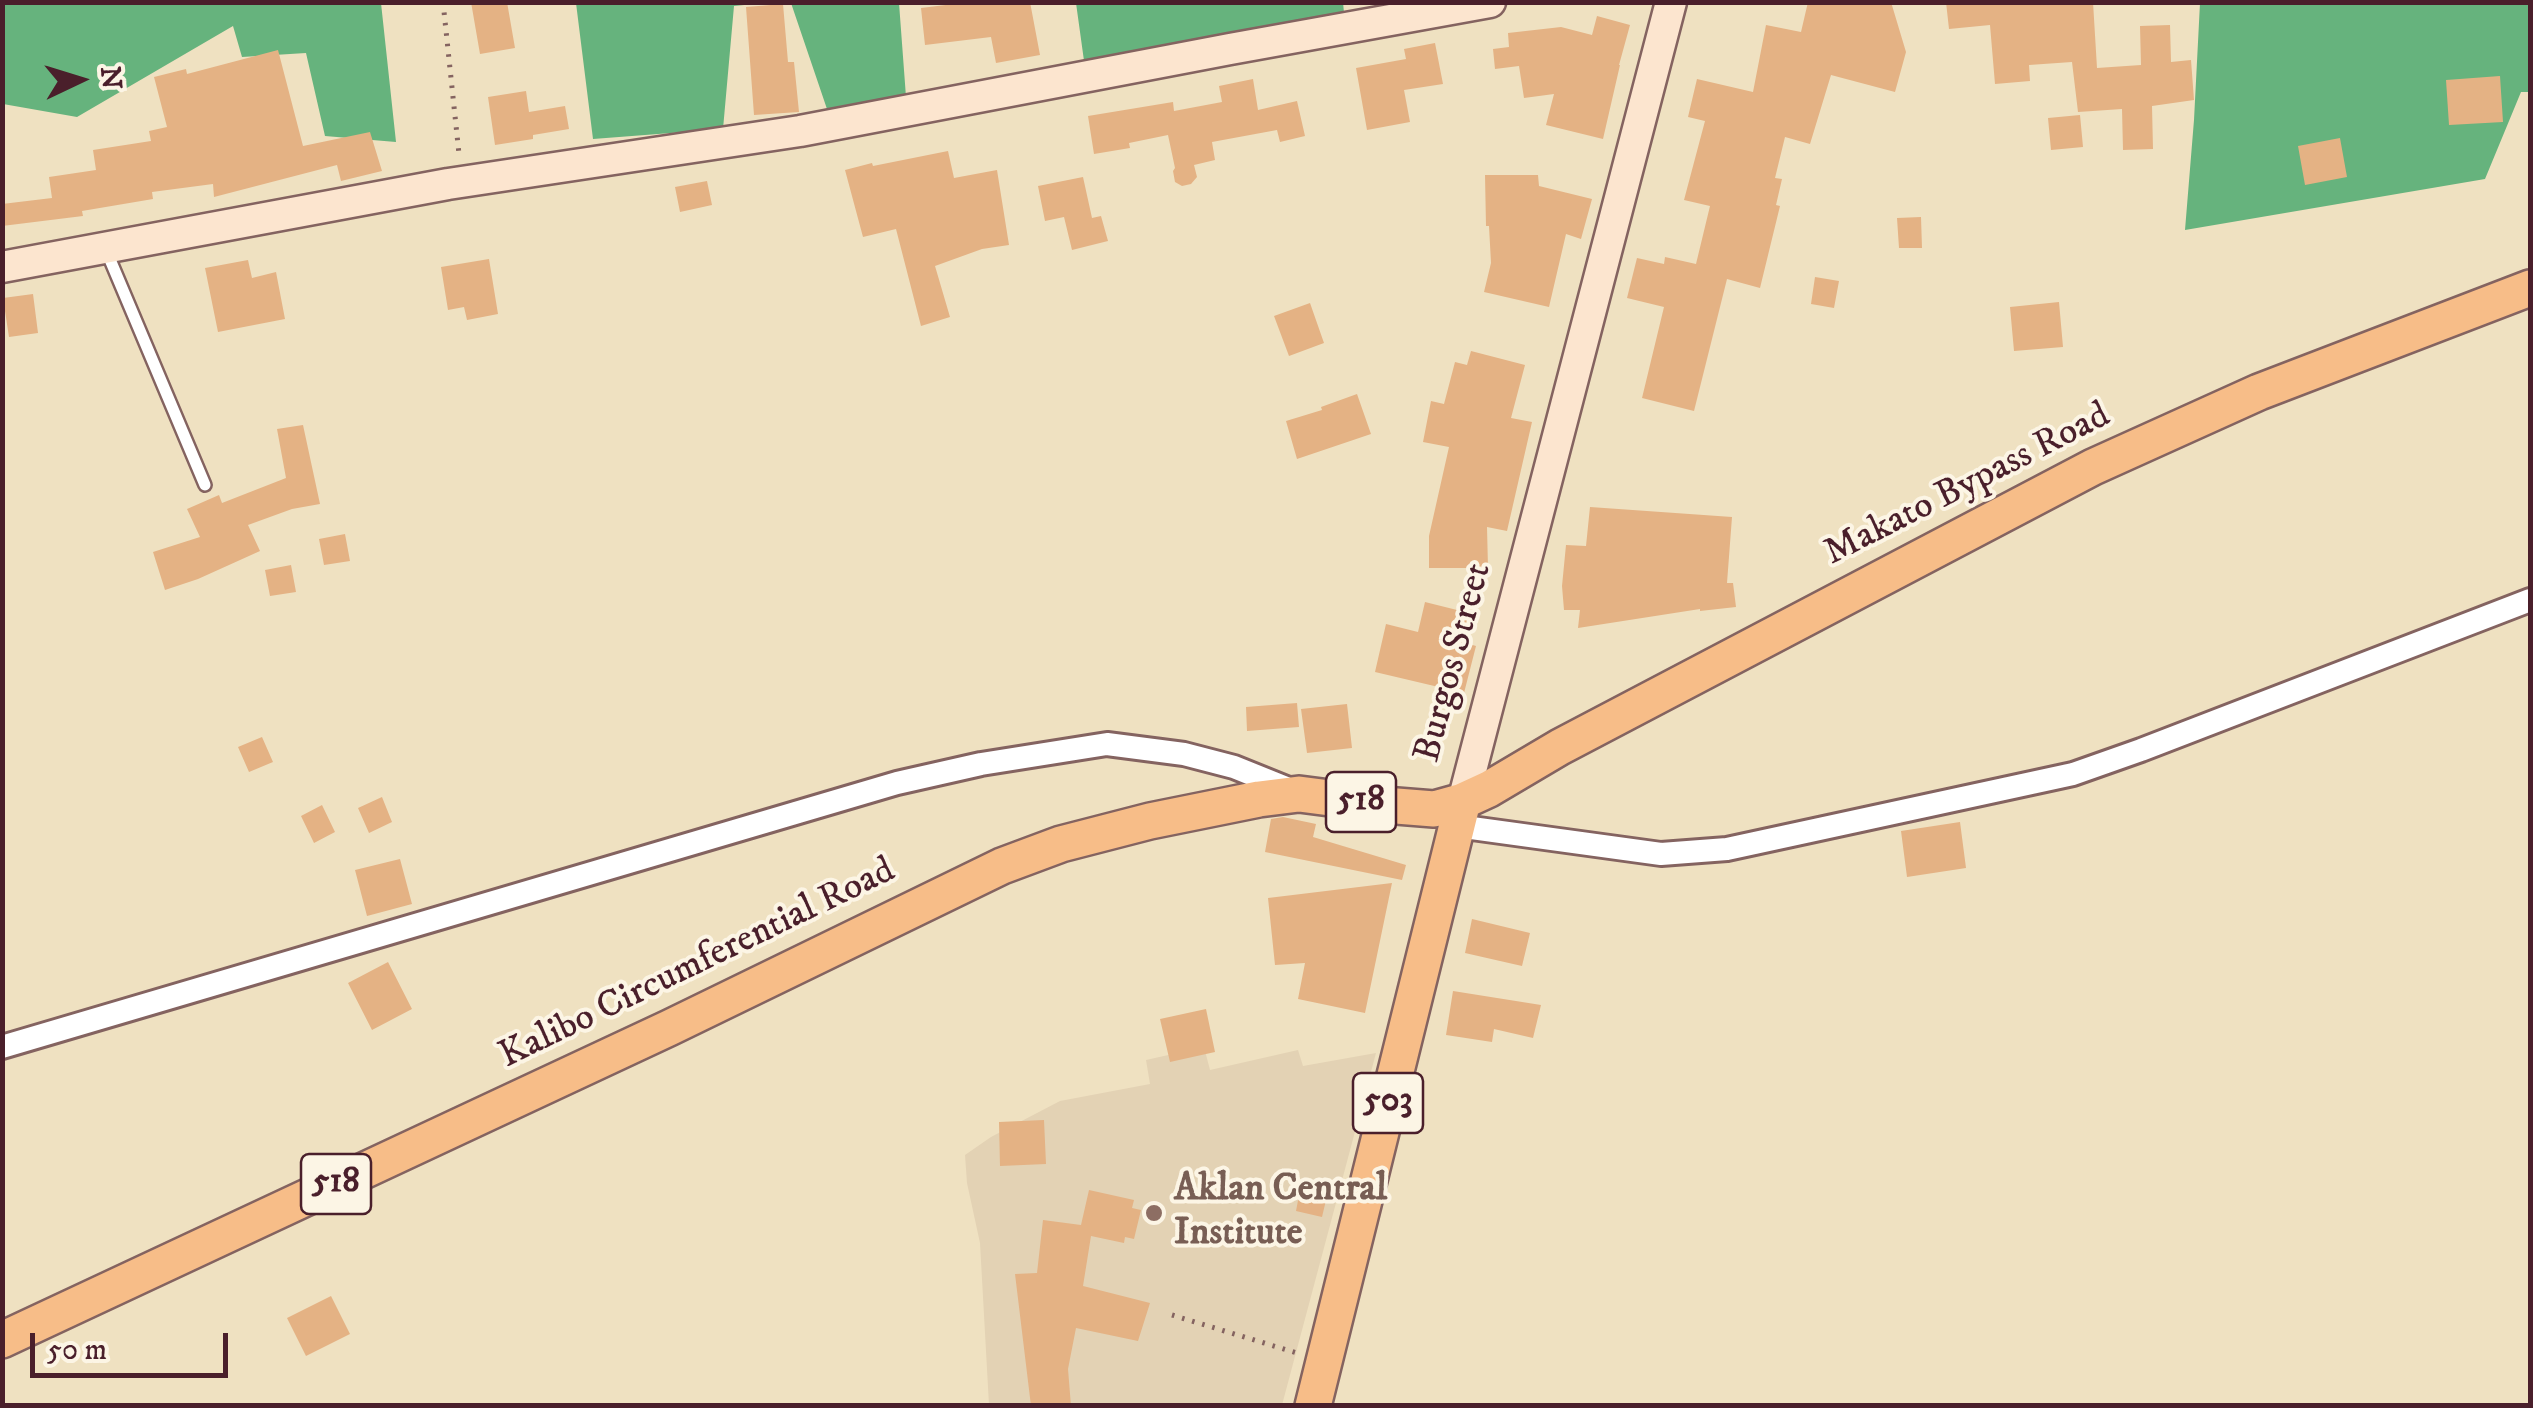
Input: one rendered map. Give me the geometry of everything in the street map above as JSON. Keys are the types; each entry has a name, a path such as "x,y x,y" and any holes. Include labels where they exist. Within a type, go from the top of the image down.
{"main road":[{"name":"Makato Bypass Road","path":"1460,814 1489,790 1560,747 2093,467 2259,392 2530,288"},
{"name":"Kalibo Circumferential Road","path":"2,1340 669,1028 1002,866 1061,844 1259,798 1299,794 1460,814"},
{"name":"Burgos Street","path":"1313,1406 1460,814"}],"street":[{"path":"2,267 448,184 800,132 1490,2"},
{"name":"Burgos Street","path":"1460,814 1671,2"},
{"path":"1460,814 1661,854 1727,849 2073,774 2530,600"},
{"path":"2,1047 897,783 981,764 1107,744 1184,754 1234,767 1299,794"}],"lane":[{"path":"104,246 205,485"}],"path":[{"path":"443,2 460,162"},
{"path":"1172,1315 1324,1362"}],"shaded area":[{"name":"Aklan Central Institute","path":"1204,1047 1210,1070 1298,1050 1303,1066 1376,1053 1282,1405 989,1405 980,1243 965,1155 1060,1101 1150,1084 1146,1060"}],"green space":[{"path":"1343,2 1344,13 1085,68 1076,3"},
{"path":"2,3 381,3 396,142 325,136 306,53 242,57 233,26 77,117 3,104"},
{"path":"576,3 765,3 734,6 723,129 593,139"},
{"path":"791,3 899,3 906,97 827,109"},
{"path":"2200,3 2530,3 2530,92 2521,92 2485,179 2185,230"}],"building":[{"path":"471,2 507,2 515,48 480,54"},
{"path":"970,2 1030,2 1040,55 996,63 991,37 925,45 921,8"},
{"path":"1808,2 1891,2 1906,52 1895,92 1831,75 1810,144 1785,137 1775,178 1782,179 1776,205 1780,206 1760,288 1727,279 1694,411 1642,398 1664,307 1627,298 1637,258 1664,264 1665,257 1696,264 1710,206 1684,200 1705,121 1688,117 1697,79 1753,92 1766,25 1801,32"},
{"path":"1946,2 2093,2 2097,68 2141,65 2140,26 2170,25 2171,62 2191,60 2194,100 2152,106 2153,149 2123,150 2122,109 2078,112 2072,62 2029,65 2030,81 1995,84 1990,25 1949,29"},
{"path":"783,4 788,62 794,62 799,112 754,115 746,7"},
{"path":"1597,16 1630,25 1603,139 1546,125 1554,94 1524,98 1519,66 1495,69 1493,49 1509,47 1508,33 1561,27 1592,35"},
{"path":"1435,43 1443,84 1404,90 1410,122 1367,130 1356,68 1406,59 1404,49"},
{"path":"278,50 303,146 370,132 382,171 341,181 337,165 214,197 213,184 152,192 153,199 82,211 83,216 2,226 2,204 52,198 49,177 96,170 93,150 151,141 149,131 167,127 154,77 186,69 187,74"},
{"path":"2500,76 2503,122 2449,125 2446,80"},
{"path":"1253,79 1258,110 1297,101 1305,136 1280,142 1277,130 1212,142 1215,160 1194,165 1197,177 1182,186 1175,182 1168,135 1129,143 1130,148 1094,154 1088,116 1173,102 1174,111 1222,102 1219,86"},
{"path":"526,91 529,112 565,106 569,129 495,145 488,97"},
{"path":"2080,115 2083,147 2051,150 2048,118"},
{"path":"2340,138 2347,177 2305,185 2298,146"},
{"path":"948,151 954,178 997,170 1009,245 982,249 935,266 950,317 921,326 896,229 863,237 845,170"},
{"path":"1485,175 1538,175 1539,186 1592,199 1581,239 1566,234 1549,307 1484,292 1491,263"},
{"path":"1083,177 1092,218 1101,216 1108,241 1072,250 1064,217 1045,221 1038,186"},
{"path":"707,181 712,205 680,212 675,187"},
{"path":"1921,217 1922,248 1899,248 1897,218"},
{"path":"489,259 498,314 467,320 464,307 448,310 441,267"},
{"path":"248,260 252,278 276,272 285,319 218,332 205,268"},
{"path":"1815,277 1839,281 1834,308 1811,304"},
{"path":"33,294 38,333 9,337 3,298"},
{"path":"2059,302 2063,347 2014,351 2010,307"},
{"path":"1310,303 1324,343 1289,356 1274,316"},
{"path":"1471,351 1525,365 1511,418 1532,422 1507,531 1487,527 1488,568 1429,568 1429,536 1449,447 1423,442 1431,401 1444,404 1455,362 1467,365"},
{"path":"1357,394 1371,434 1297,459 1286,421"},
{"path":"303,425 320,504 292,509 248,525 260,551 165,590 153,552 200,537 187,509 219,495 222,503 286,478 277,429"},
{"path":"1590,507 1732,517 1727,583 1733,583 1736,607 1578,628 1580,610 1564,610 1566,545 1586,546"},
{"path":"345,534 350,561 324,565 319,539"},
{"path":"291,565 296,592 270,596 265,570"},
{"path":"1425,602 1473,614 1466,643 1476,646 1464,693 1375,672 1386,624 1418,632"},
{"path":"1297,703 1299,727 1247,731 1246,707"},
{"path":"1347,704 1352,748 1307,753 1301,709"},
{"path":"262,737 273,762 249,772 238,747"},
{"path":"382,797 392,822 369,833 358,808"},
{"path":"322,805 335,832 314,843 301,816"},
{"path":"1283,817 1316,824 1313,837 1406,865 1402,880 1265,852 1271,819"},
{"path":"1960,822 1966,868 1907,877 1901,831"},
{"path":"400,859 412,904 367,916 355,870"},
{"path":"1392,883 1365,1013 1298,999 1305,963 1275,965 1268,898"},
{"path":"1472,919 1530,933 1522,966 1465,953"},
{"path":"388,962 412,1009 372,1030 348,983"},
{"path":"1453,991 1541,1005 1533,1038 1494,1029 1492,1042 1446,1035"},
{"path":"1206,1009 1215,1052 1170,1062 1160,1019"},
{"path":"1044,1120 1046,1164 1000,1166 999,1122"},
{"path":"1089,1190 1134,1200 1132,1208 1141,1210 1134,1239 1125,1237 1124,1243 1091,1236 1083,1286 1150,1303 1138,1341 1076,1328 1068,1369 1071,1406 1031,1406 1015,1274 1037,1273 1043,1220 1081,1225"},
{"path":"1300,1190 1327,1196 1322,1217 1296,1211"},
{"path":"331,1296 350,1334 306,1356 287,1318"}],"place":[{"name":"Aklan Central Institute","path":"1154,1213"}]}
